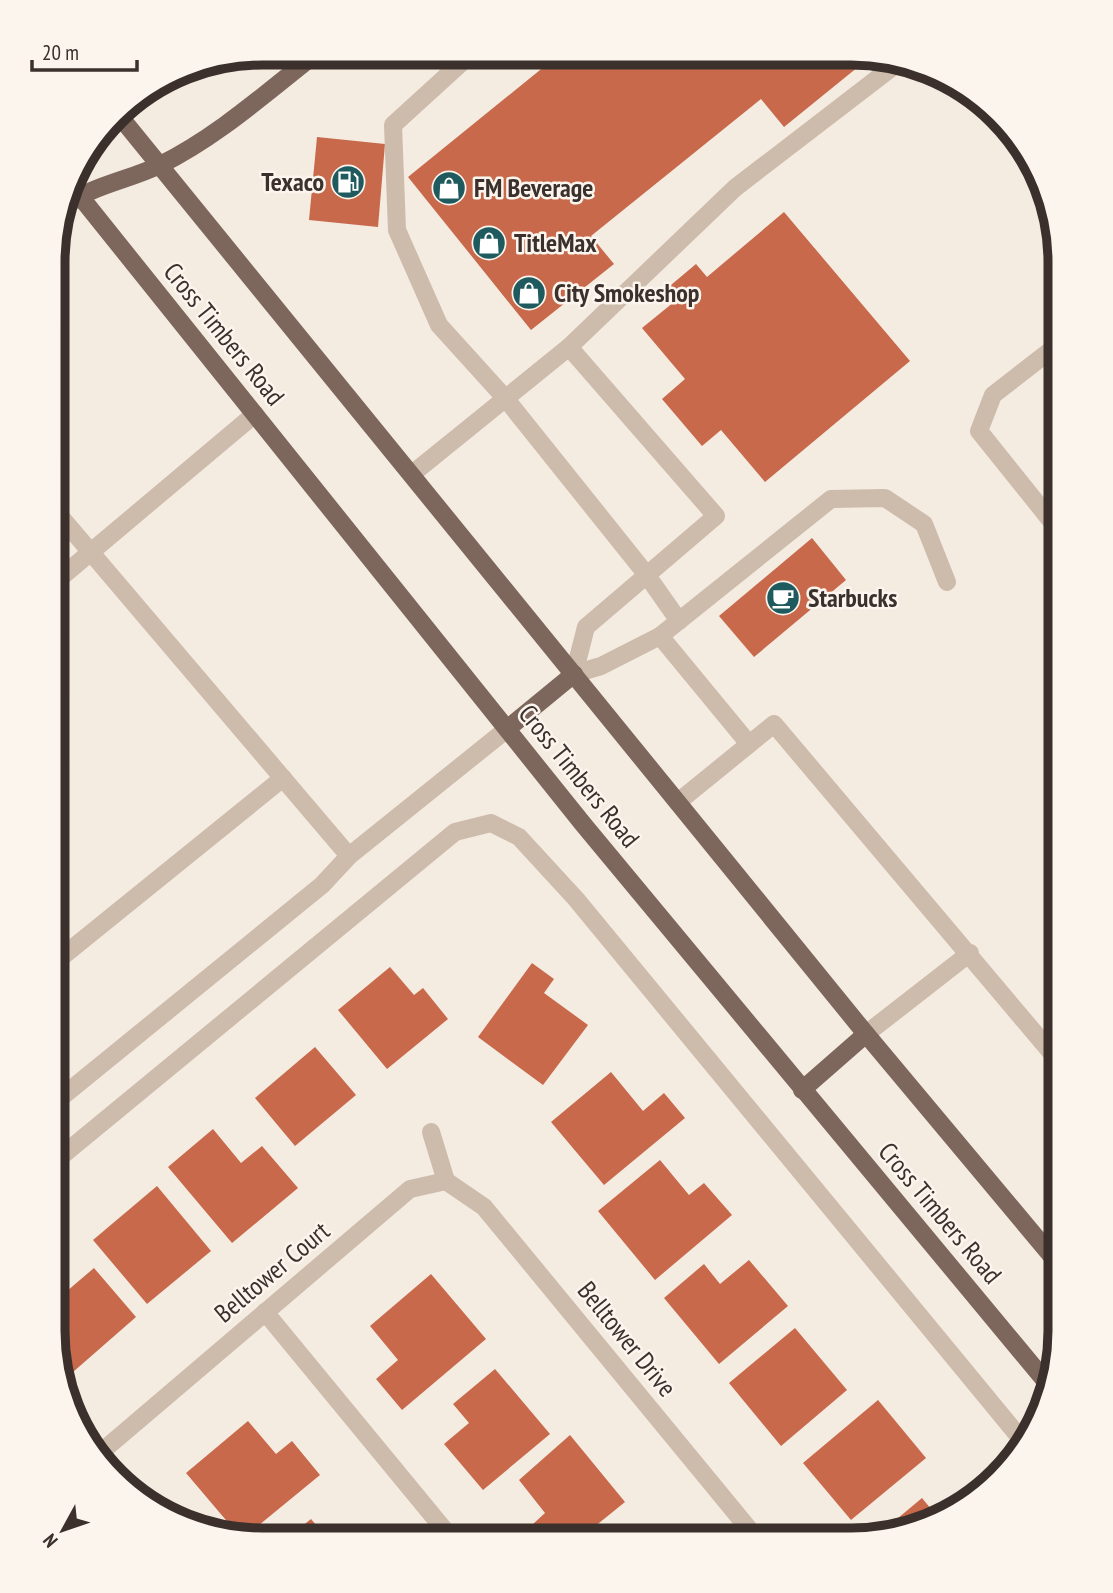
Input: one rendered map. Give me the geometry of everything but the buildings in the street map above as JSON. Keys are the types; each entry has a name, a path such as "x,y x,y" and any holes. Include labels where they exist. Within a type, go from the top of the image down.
{"main road":[{"path":"79,189 160,166 223,127 302,65"},
{"path":"123,121 866,1034 1048,1252"},
{"name":"Cross Timbers Road","path":"77,193 802,1090 1042,1377"},
{"path":"508,729 574,674"},
{"path":"802,1090 866,1034"}],"street":[{"path":"459,65 393,125 397,230 439,325 506,399 646,574 679,621"},
{"path":"412,474 569,346 736,188 890,69"},
{"path":"569,346 716,516 586,627 574,674"},
{"path":"1048,352 993,395 979,431 1048,517"},
{"path":"65,574 255,414"},
{"path":"574,674 601,666 660,636 831,499 885,498 924,524 947,582"},
{"path":"65,522 349,856"},
{"path":"660,636 749,744"},
{"path":"678,802 774,724 1048,1048"},
{"path":"65,1094 322,886 349,856 508,729"},
{"path":"65,954 283,778"},
{"path":"65,1153 455,832 491,823 519,837 576,899 1018,1436"},
{"path":"866,1034 970,953"},
{"path":"431,1132 446,1181"},
{"name":"Belltower Court","path":"105,1449 410,1189 446,1181"},
{"name":"Belltower Drive","path":"446,1181 484,1207 748,1528"},
{"path":"265,1312 443,1528"}],"place":[{"name":"Texaco","path":"348,182"},
{"name":"FM Beverage","path":"449,188"},
{"name":"TitleMax","path":"489,243"},
{"name":"City Smokeshop","path":"529,293"},
{"name":"Starbucks","path":"783,598"}]}
